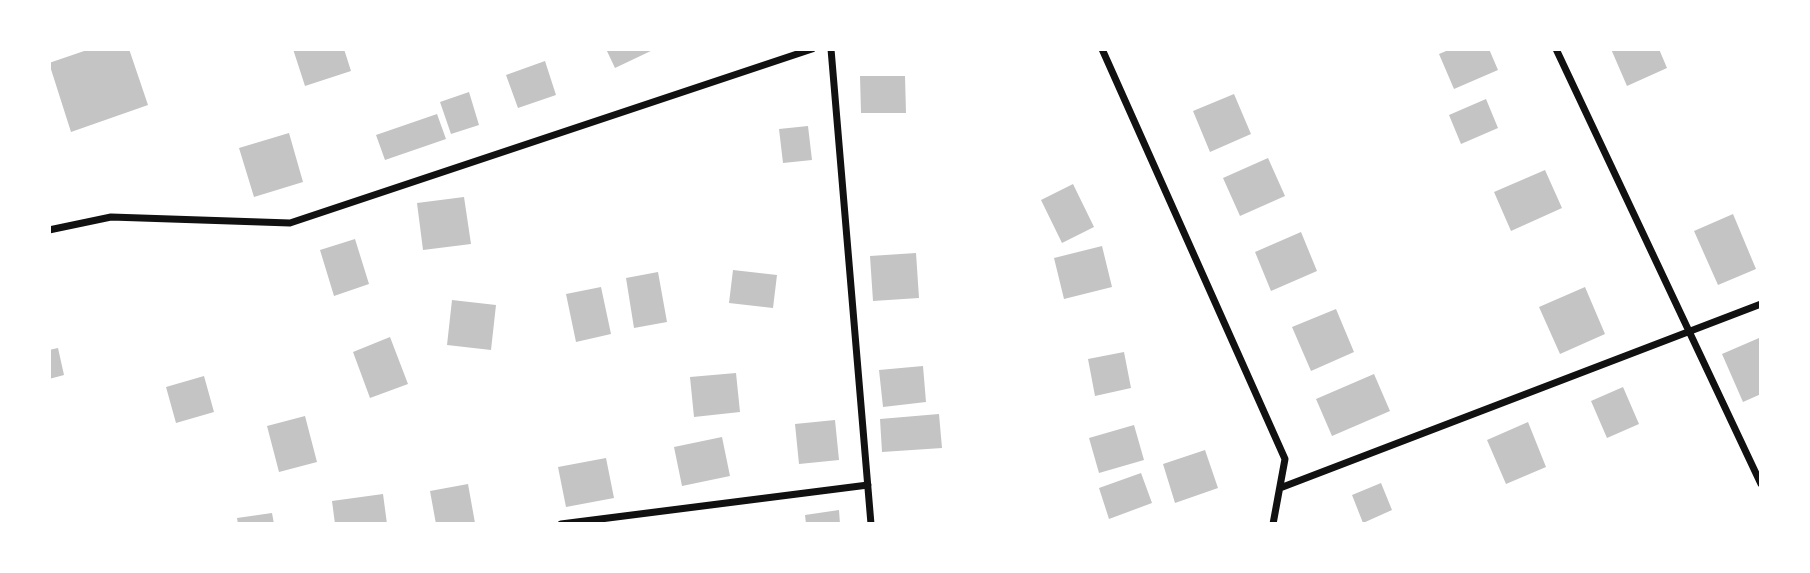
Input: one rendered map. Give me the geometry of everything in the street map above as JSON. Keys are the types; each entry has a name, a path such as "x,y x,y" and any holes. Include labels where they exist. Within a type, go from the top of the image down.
{"street":[{"path":"49,230 111,217 290,223 812,49"},
{"path":"831,49 871,524"},
{"path":"1101,49 1285,459 1273,524"},
{"path":"1559,50 1761,484"},
{"path":"1280,488 1761,304"},
{"path":"561,524 868,485"}],"building":[{"path":"90,49 129,49 148,105 71,132 49,63"},
{"path":"293,49 344,49 351,71 305,86"},
{"path":"606,49 655,49 615,68"},
{"path":"1451,49 1489,49 1498,70 1454,89 1439,54"},
{"path":"1611,49 1659,49 1667,68 1627,86"},
{"path":"545,61 556,95 518,108 506,75"},
{"path":"860,76 905,76 906,113 861,113"},
{"path":"469,92 479,125 451,134 440,102"},
{"path":"1234,94 1251,134 1210,152 1193,111"},
{"path":"1486,99 1498,128 1461,144 1449,115"},
{"path":"437,114 446,139 385,160 376,135"},
{"path":"808,126 812,160 783,163 779,129"},
{"path":"289,133 303,182 254,197 239,148"},
{"path":"1268,158 1285,196 1240,216 1223,178"},
{"path":"1545,170 1562,208 1511,231 1494,192"},
{"path":"1073,184 1094,227 1062,243 1041,200"},
{"path":"464,197 471,244 423,250 417,203"},
{"path":"1733,214 1756,269 1718,285 1694,231"},
{"path":"1301,232 1317,271 1271,291 1255,252"},
{"path":"355,239 369,284 334,296 320,250"},
{"path":"1102,246 1112,287 1064,299 1054,258"},
{"path":"916,253 919,298 873,301 870,256"},
{"path":"733,270 777,275 773,308 729,303"},
{"path":"658,272 667,322 634,328 626,278"},
{"path":"601,287 611,334 576,342 566,294"},
{"path":"1585,287 1605,334 1560,354 1539,307"},
{"path":"452,300 496,305 491,350 447,345"},
{"path":"1336,309 1354,352 1311,371 1292,327"},
{"path":"390,337 408,384 370,398 353,352"},
{"path":"1759,338 1761,394 1743,402 1722,354"},
{"path":"58,348 64,375 49,379 49,350"},
{"path":"1124,352 1131,388 1095,396 1088,359"},
{"path":"923,366 926,402 883,407 879,370"},
{"path":"736,373 740,412 694,417 690,377"},
{"path":"1374,374 1390,411 1332,436 1316,399"},
{"path":"204,376 214,412 176,423 166,387"},
{"path":"1623,387 1639,424 1607,438 1591,401"},
{"path":"939,414 942,448 882,452 880,419"},
{"path":"305,416 317,462 279,472 267,426"},
{"path":"835,420 839,460 799,464 795,424"},
{"path":"1528,422 1546,467 1506,484 1487,440"},
{"path":"1134,425 1144,460 1099,473 1089,438"},
{"path":"722,437 730,476 682,486 674,447"},
{"path":"1205,450 1218,488 1175,503 1163,464"},
{"path":"606,458 614,498 566,507 558,467"},
{"path":"1141,473 1152,503 1109,519 1099,488"},
{"path":"1381,483 1392,510 1363,523 1352,495"},
{"path":"468,484 475,523 436,524 430,491"},
{"path":"383,494 387,524 335,524 332,501"},
{"path":"839,510 840,524 806,524 805,515"},
{"path":"272,513 274,524 238,524 237,518"}]}
